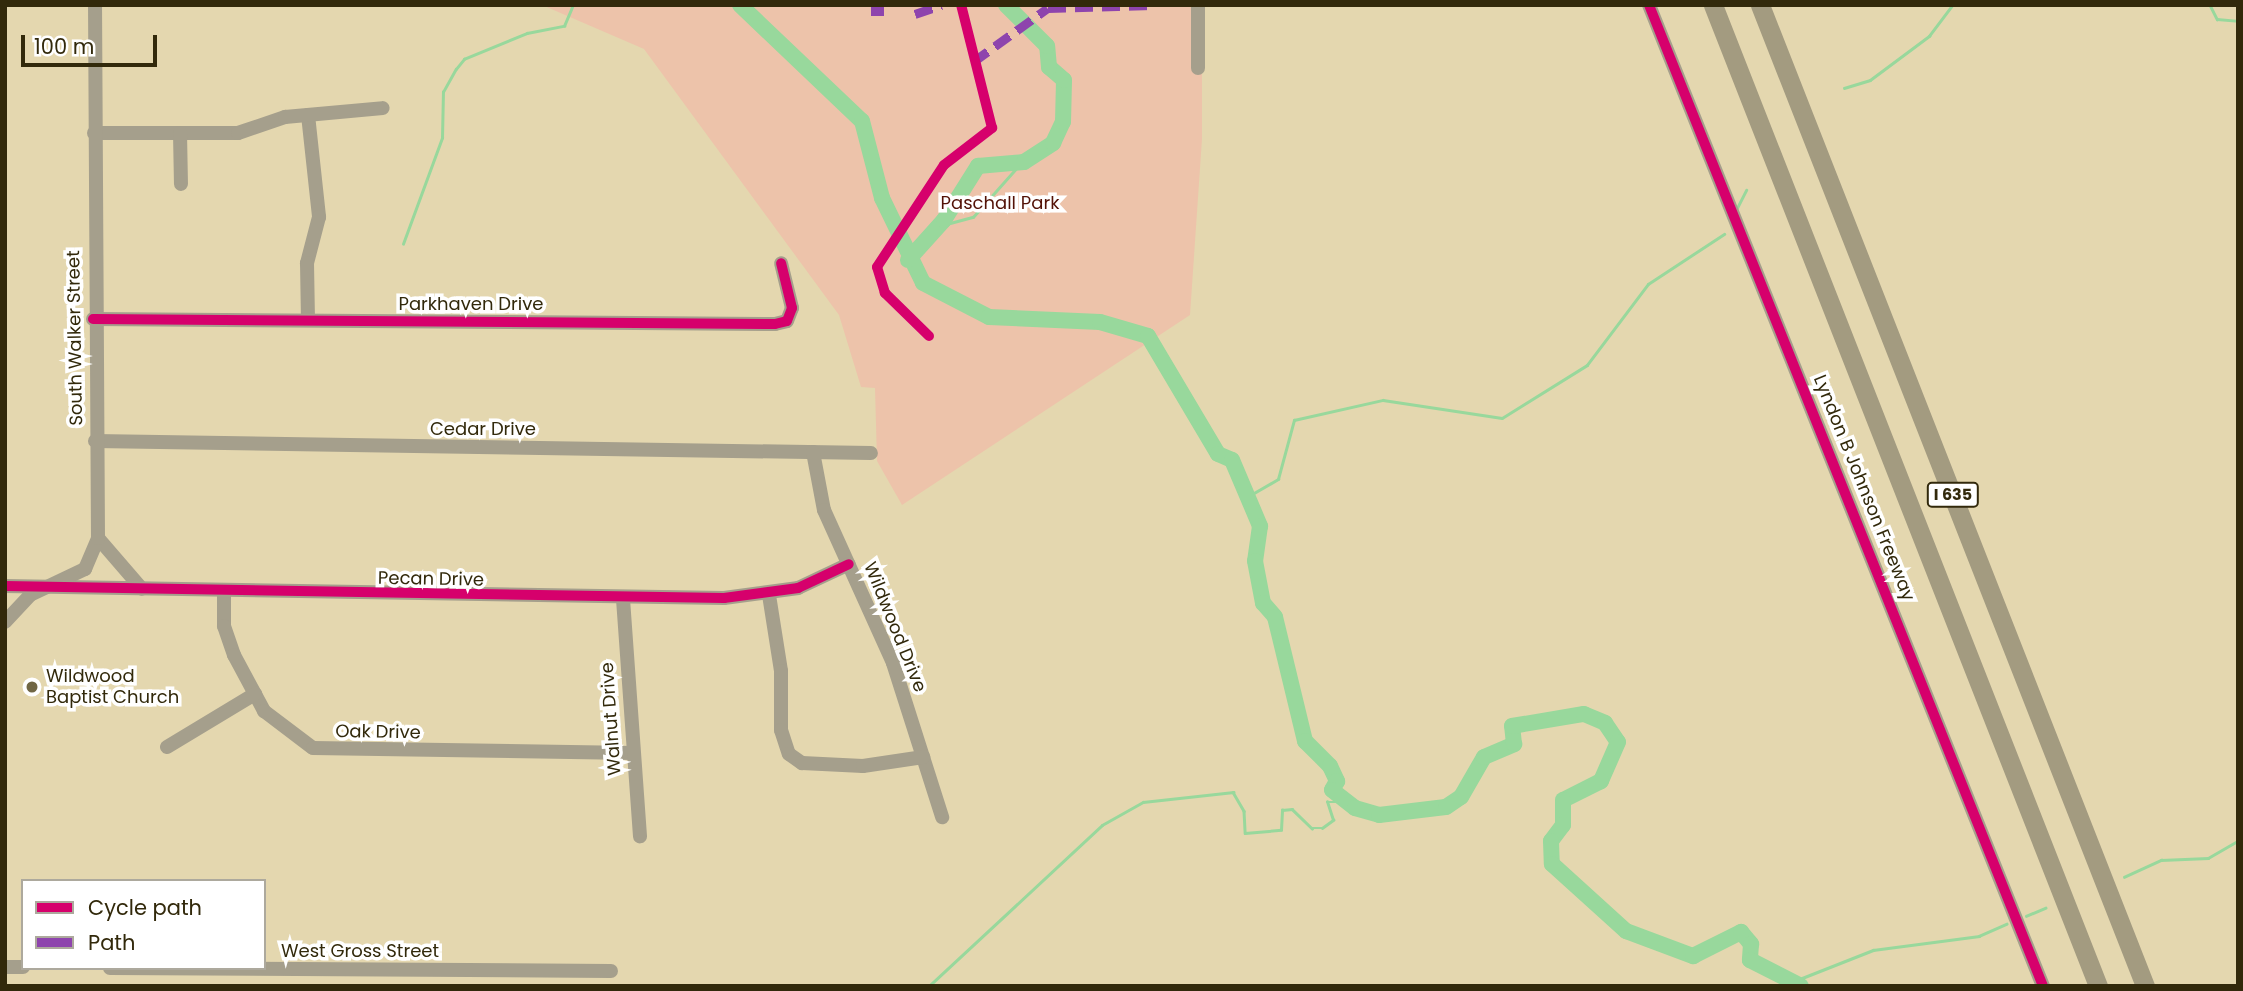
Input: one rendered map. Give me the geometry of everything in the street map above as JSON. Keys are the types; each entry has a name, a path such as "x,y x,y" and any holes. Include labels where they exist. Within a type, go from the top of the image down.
{"highway":[{"name":"Lyndon B Johnson Freeway","path":"1713,5 2098,986"},
{"name":"I 635","path":"1760,5 2116,899 2145,986"},
{"path":"2116,899 2151,986"}],"street":[{"name":"South Walker Street","path":"5,622 30,595 85,569 98,538 93,319 94,5"},
{"path":"1198,5 1198,68"},
{"name":"Lyndon B Johnson Freeway","path":"1649,5 2043,986"},
{"path":"94,134 238,132 308,115 383,108"},
{"path":"308,115 319,217 307,263 308,320"},
{"path":"180,132 181,184"},
{"name":"Parkhaven Drive","path":"93,319 775,324 787,321 792,308 781,263"},
{"name":"Cedar Drive","path":"95,441 872,453"},
{"name":"Wildwood Drive","path":"813,452 824,510 894,663 942,817"},
{"path":"98,538 143,590"},
{"name":"Pecan Drive","path":"5,586 623,599 769,595 849,564"},
{"name":"Oak Drive","path":"225,592 224,626 264,710 313,748 633,753"},
{"path":"769,595 781,671 781,730 789,754 802,763 851,766 923,757"},
{"name":"Walnut Drive","path":"623,599 640,836"},
{"path":"167,747 255,694"},
{"name":"West Gross Street","path":"266,969 611,971"},
{"path":"459,970 460,986"}],"green space":[{"name":"Paschall Park","path":"542,5 1202,5 1202,139 1190,315 902,505 877,461 875,388 861,387 839,315 644,49"}],"waterway":[{"path":"403,244 442,138 443,92 456,69 464,59 527,33 564,26 573,5"},
{"path":"740,5 862,121 882,198 923,283 989,317 1100,322 1148,336 1218,454 1232,460 1260,526 1255,561 1263,603 1275,617 1305,741 1330,766 1337,781 1332,790 1355,808 1379,815 1446,807 1461,797 1484,757 1514,744 1512,726 1584,714 1605,723 1618,742 1601,781 1563,800 1563,825 1551,841 1552,864 1626,931 1693,956 1741,932 1751,944 1750,960 1801,986"},
{"path":"908,260 944,220 978,166 1024,162 1053,143 1063,122 1064,80 1049,67 1047,46 1006,5"},
{"path":"1844,88 1870,80 1929,36 1952,5"},
{"path":"2210,5 2217,19 2238,21"},
{"path":"939,226 973,217 1020,164"},
{"path":"1737,208 1746,190"},
{"path":"1247,497 1278,479 1294,420 1383,400 1502,418 1587,365 1648,284 1724,234"},
{"path":"929,986 1102,825 1143,802 1233,792 1244,811 1245,833 1281,830 1282,810 1292,809 1312,828 1322,828 1333,820 1327,802 1347,802"},
{"path":"2124,877 2161,860 2208,858 2238,841"},
{"path":"2026,916 2045,908"},
{"path":"1797,980 1873,950 1979,936 2006,924"}],"marked path":[{"path":"915,14 941,5"},
{"path":"973,62 1048,8 1153,5"},
{"path":"871,11 884,11"}],"cycle path":[{"path":"929,336 885,293 877,267 944,165 992,128 961,5"},
{"path":"1649,5 2043,986"},
{"path":"93,319 775,324 787,321 792,308 781,263"},
{"path":"5,586 724,598 798,588 849,564"}],"place":[{"name":"Wildwood Baptist Church","path":"32,687"}]}
